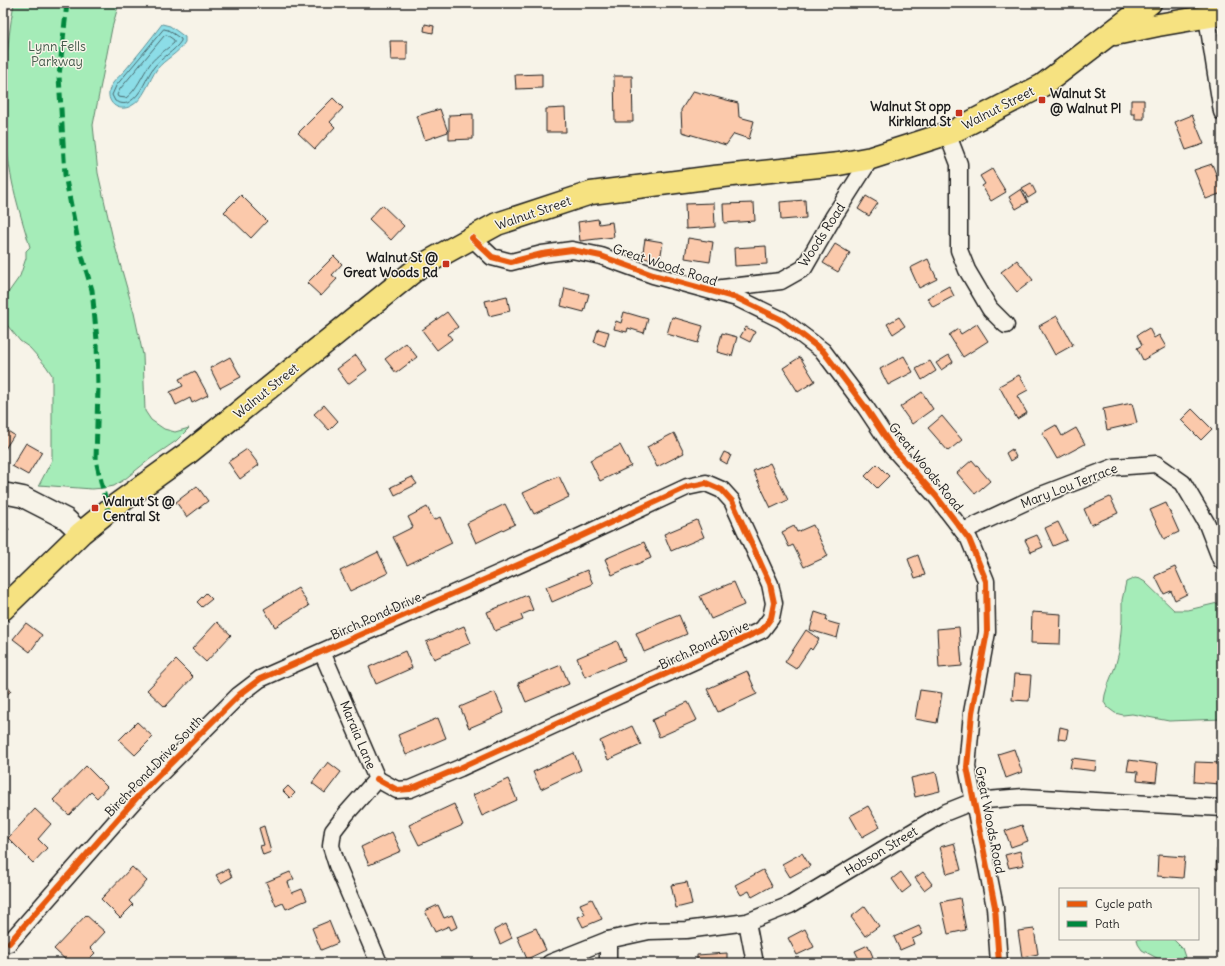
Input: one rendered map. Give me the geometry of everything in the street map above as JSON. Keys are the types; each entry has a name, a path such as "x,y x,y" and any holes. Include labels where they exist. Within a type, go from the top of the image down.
{"main road":[{"name":"Walnut Street","path":"3,609 81,533 108,511 187,454 419,267 497,224 591,193 839,164 871,158 947,133 1044,85 1150,3"},
{"path":"1110,35 1215,16"}],"street":[{"path":"1215,16 1222,112"},
{"path":"947,133 959,164 959,250 967,270 983,299 990,309 1006,325"},
{"name":"Woods Road","path":"706,290 780,281 804,268 834,216 871,158"},
{"name":"Great Woods Road","path":"472,238 492,257 511,262 542,254 572,250 601,256 653,275 737,298 782,320 823,351 866,408 892,447 936,496 969,539 986,581 986,632 972,713 967,767 995,907 999,963"},
{"name":"Mary Lou Terrace","path":"963,531 1036,497 1114,467 1156,464 1183,483 1207,524 1221,560"},
{"name":"Birch Pond Drive","path":"322,652 545,553 687,487 706,484 722,490 732,501 770,584 774,603 771,618 762,630 460,768 410,789 397,790 377,779"},
{"path":"3,493 23,497 66,519 81,533"},
{"name":"Maraia Lane","path":"322,652 377,779 333,831 330,846 379,963"},
{"name":"Birch Pond Drive South","path":"9,943 139,794 239,695 260,679 322,652"},
{"name":"Hobson Street","path":"550,963 608,940 649,931 686,930 747,922 790,905 944,812 974,801 1024,797 1222,808"},
{"path":"747,922 755,963"},
{"path":"608,940 608,963"}],"green space":[{"name":"Lynn Fells Parkway","path":"14,3 119,3 112,28 93,125 98,173 113,239 134,313 143,355 145,411 151,420 164,429 175,432 189,428 176,441 125,479 114,486 104,488 92,489 39,485 52,460 52,375 30,348 20,341 3,320 3,300 20,276 26,258 26,251 30,247 15,195 7,153 6,68"},
{"path":"1135,578 1145,582 1174,610 1188,610 1222,602 1222,719 1169,721 1132,714 1123,715 1115,713 1107,707 1104,702 1105,695 1119,652 1122,621 1122,600 1126,582"},
{"path":"1137,940 1174,940 1182,948 1187,963 1166,963 1142,950"}],"water":[{"path":"162,24 170,26 185,37 185,42 179,50 157,69 143,95 136,103 126,108 117,107 109,98 111,85 126,69"}],"building":[{"path":"425,24 434,26 433,33 424,31"},
{"path":"390,41 407,41 407,60 391,60"},
{"path":"542,74 542,88 516,89 515,75"},
{"path":"614,76 632,76 633,122 615,122"},
{"path":"693,91 738,103 739,117 754,121 749,139 734,134 726,145 682,132 681,110"},
{"path":"333,98 343,108 330,122 335,127 315,149 298,133"},
{"path":"1131,100 1144,100 1144,119 1135,119 1135,114 1131,114"},
{"path":"565,108 566,132 546,132 546,109"},
{"path":"440,109 448,132 425,140 417,116"},
{"path":"473,114 473,139 449,140 449,115"},
{"path":"1192,115 1204,144 1186,150 1175,122"},
{"path":"1212,164 1222,189 1222,193 1206,199 1194,170"},
{"path":"992,169 1006,192 991,201 982,186 985,184 980,176"},
{"path":"1031,183 1036,193 1028,198 1022,188"},
{"path":"1021,189 1028,202 1016,209 1009,197"},
{"path":"241,195 267,221 251,238 224,212"},
{"path":"866,196 878,203 869,216 858,209"},
{"path":"805,200 806,218 781,220 780,202"},
{"path":"714,203 715,227 686,229 685,204"},
{"path":"754,203 755,221 724,223 723,204"},
{"path":"382,205 404,226 391,240 369,219"},
{"path":"598,219 599,224 612,222 614,237 580,241 578,222"},
{"path":"688,238 713,242 710,262 685,258"},
{"path":"645,239 663,242 660,260 642,258"},
{"path":"835,244 850,253 838,272 823,263"},
{"path":"766,246 767,264 735,266 734,248"},
{"path":"334,256 342,264 332,275 337,279 321,296 307,283"},
{"path":"928,259 937,279 919,288 910,268"},
{"path":"1017,260 1033,280 1017,292 1001,272"},
{"path":"949,286 954,296 933,307 927,298"},
{"path":"565,288 589,294 584,312 561,306"},
{"path":"507,296 510,311 489,316 485,301"},
{"path":"447,312 458,327 448,334 452,339 437,350 422,330"},
{"path":"624,312 648,319 644,333 628,328 627,332 614,329 616,321 621,323"},
{"path":"1057,316 1073,345 1055,355 1039,326"},
{"path":"672,317 703,326 698,343 667,334"},
{"path":"899,317 905,326 893,334 887,324"},
{"path":"977,324 988,341 963,357 949,335 958,329 961,334"},
{"path":"746,327 755,332 750,342 740,337"},
{"path":"1149,328 1154,338 1159,335 1166,347 1143,360 1137,348 1142,345 1137,335"},
{"path":"598,329 609,332 605,346 594,342"},
{"path":"722,333 737,337 732,356 717,352"},
{"path":"406,343 417,357 396,373 385,359"},
{"path":"356,355 367,370 348,384 337,369"},
{"path":"949,355 953,362 941,370 936,363"},
{"path":"904,356 913,372 888,385 880,369"},
{"path":"230,357 241,377 220,388 210,368"},
{"path":"800,357 815,381 798,392 783,368"},
{"path":"930,361 936,371 922,380 916,369"},
{"path":"195,371 208,395 192,403 190,398 176,405 170,392 183,386 179,379"},
{"path":"1019,375 1028,390 1017,396 1027,413 1017,419 999,386"},
{"path":"922,392 933,409 912,424 900,407"},
{"path":"1132,403 1137,423 1107,430 1103,409"},
{"path":"324,405 338,421 329,430 314,414"},
{"path":"1192,409 1212,429 1201,440 1181,420"},
{"path":"942,416 962,440 948,451 928,428"},
{"path":"1056,425 1062,436 1076,428 1085,444 1057,459 1042,433"},
{"path":"3,428 14,435 3,452"},
{"path":"674,433 684,453 657,467 647,447"},
{"path":"26,443 42,452 28,475 12,466"},
{"path":"620,445 631,466 600,481 590,460"},
{"path":"247,449 259,465 240,479 228,462"},
{"path":"1012,449 1016,457 1010,461 1006,453"},
{"path":"724,452 731,455 727,464 720,460"},
{"path":"972,460 990,481 975,494 957,473"},
{"path":"770,463 788,500 771,508 753,471"},
{"path":"877,464 889,476 877,488 865,476"},
{"path":"559,476 569,497 534,514 523,493"},
{"path":"412,477 417,484 395,495 391,487"},
{"path":"197,486 208,501 187,517 176,502"},
{"path":"1110,497 1118,513 1091,525 1084,509"},
{"path":"1166,503 1179,532 1164,539 1150,510"},
{"path":"505,504 515,524 476,543 467,523"},
{"path":"427,507 434,520 440,517 452,543 407,565 393,537 413,527 408,517"},
{"path":"697,520 704,537 671,551 664,534"},
{"path":"1058,522 1067,540 1053,546 1045,528"},
{"path":"3,525 9,529 3,538"},
{"path":"813,525 828,556 804,567 793,545 789,547 782,532 794,526 797,532"},
{"path":"1037,535 1043,547 1031,552 1025,540"},
{"path":"644,542 651,558 612,575 605,559"},
{"path":"378,552 388,573 350,591 340,571"},
{"path":"918,555 925,575 915,578 908,559"},
{"path":"1175,567 1187,594 1175,600 1171,591 1164,594 1155,576"},
{"path":"587,570 593,584 552,602 546,587"},
{"path":"734,582 744,605 711,619 700,596"},
{"path":"298,588 309,606 275,627 264,609"},
{"path":"206,593 212,599 202,607 197,602"},
{"path":"527,595 533,610 521,615 523,620 495,631 487,612"},
{"path":"815,612 827,616 826,621 840,625 837,638 810,630"},
{"path":"1032,612 1061,614 1060,644 1031,643"},
{"path":"679,615 687,634 644,652 636,633"},
{"path":"217,622 231,635 206,662 192,649"},
{"path":"26,623 42,635 30,652 13,639"},
{"path":"464,626 471,643 434,659 426,642"},
{"path":"959,627 962,666 939,668 937,629"},
{"path":"806,630 819,639 812,650 810,648 796,669 785,662"},
{"path":"617,641 625,660 585,677 577,658"},
{"path":"405,651 412,668 376,684 369,667"},
{"path":"176,660 193,677 165,707 147,690"},
{"path":"561,665 569,684 526,702 518,683"},
{"path":"747,671 757,694 718,712 707,689"},
{"path":"1014,674 1031,675 1029,701 1012,700"},
{"path":"3,681 11,691 3,698"},
{"path":"920,690 942,693 937,723 915,719"},
{"path":"495,692 504,713 469,728 460,707"},
{"path":"688,702 697,720 659,737 652,720 666,714 665,712"},
{"path":"438,718 446,738 406,755 398,735"},
{"path":"137,722 153,737 135,755 119,740"},
{"path":"632,726 641,745 608,760 600,741"},
{"path":"1060,727 1068,729 1066,740 1058,739"},
{"path":"1014,749 1022,772 1006,778 998,754"},
{"path":"574,753 581,770 541,789 533,772"},
{"path":"1072,758 1096,761 1095,771 1070,768"},
{"path":"1129,760 1158,764 1156,782 1137,780 1138,772 1127,771"},
{"path":"328,762 341,772 325,793 312,783"},
{"path":"1195,762 1222,763 1220,784 1194,782"},
{"path":"86,766 107,787 97,798 91,792 69,815 53,800"},
{"path":"936,772 940,791 915,797 911,778"},
{"path":"508,779 517,800 482,816 473,795"},
{"path":"288,786 295,793 290,798 283,791"},
{"path":"454,804 463,825 419,845 409,825"},
{"path":"868,806 880,827 862,837 850,816"},
{"path":"35,809 51,824 38,839 47,848 33,863 8,838"},
{"path":"1022,825 1028,841 1011,847 1005,831"},
{"path":"264,826 271,852 263,855 260,846 264,845 259,828"},
{"path":"392,832 401,851 369,865 361,847"},
{"path":"954,843 961,870 947,874 940,847"},
{"path":"1217,849 1222,850 1222,870 1216,869"},
{"path":"1020,851 1024,865 1009,868 1005,855"},
{"path":"802,853 810,866 790,877 782,864"},
{"path":"1158,855 1185,857 1183,878 1157,876"},
{"path":"132,867 147,881 129,901 133,905 120,918 101,899"},
{"path":"228,869 232,877 221,883 216,875"},
{"path":"763,870 772,886 752,897 749,891 741,895 735,885"},
{"path":"290,872 294,879 288,882 292,893 302,889 307,900 286,909 283,903 276,906 266,882"},
{"path":"901,872 911,886 902,893 892,879"},
{"path":"923,872 932,884 924,890 915,878"},
{"path":"687,882 692,904 676,908 671,885"},
{"path":"960,898 966,930 948,934 941,902"},
{"path":"592,899 602,919 583,927 578,917 585,914 580,904"},
{"path":"438,905 444,918 452,915 457,927 451,930 449,926 435,932 425,911"},
{"path":"865,906 879,926 865,936 851,917"},
{"path":"86,915 105,932 90,948 95,953 85,963 69,963 54,949"},
{"path":"329,921 338,943 321,950 312,928"},
{"path":"506,924 512,938 500,944 494,930"},
{"path":"919,926 923,934 912,939 914,944 900,950 894,937"},
{"path":"536,928 546,950 527,959 517,936"},
{"path":"805,929 814,947 797,955 788,938"},
{"path":"1034,929 1038,954 1022,957 1018,931"},
{"path":"868,945 873,957 861,963 855,951"},
{"path":"727,953 727,963 697,963 697,955"}],"marked path":[{"path":"67,3 59,76 65,175 79,246 92,290 97,340 98,388 96,460 108,511"}],"cycle path":[{"path":"472,238 492,257 511,262 542,254 572,250 601,256 653,275 737,298 782,320 823,351 866,408 892,447 936,496 969,539 986,581 987,632 972,713 967,767 995,907 999,963"},
{"path":"9,943 139,795 239,695 260,679 545,553 687,487 706,483 722,490 732,501 770,584 774,603 771,618 762,630 460,768 410,789 397,790 377,779"}],"place":[{"name":"Walnut St @ Walnut Pl","path":"1042,100"},
{"name":"Walnut St opp Kirkland St","path":"959,113"},
{"name":"Walnut St @ Great Woods Rd","path":"446,264"},
{"name":"Walnut St @ Central St","path":"95,508"}]}
